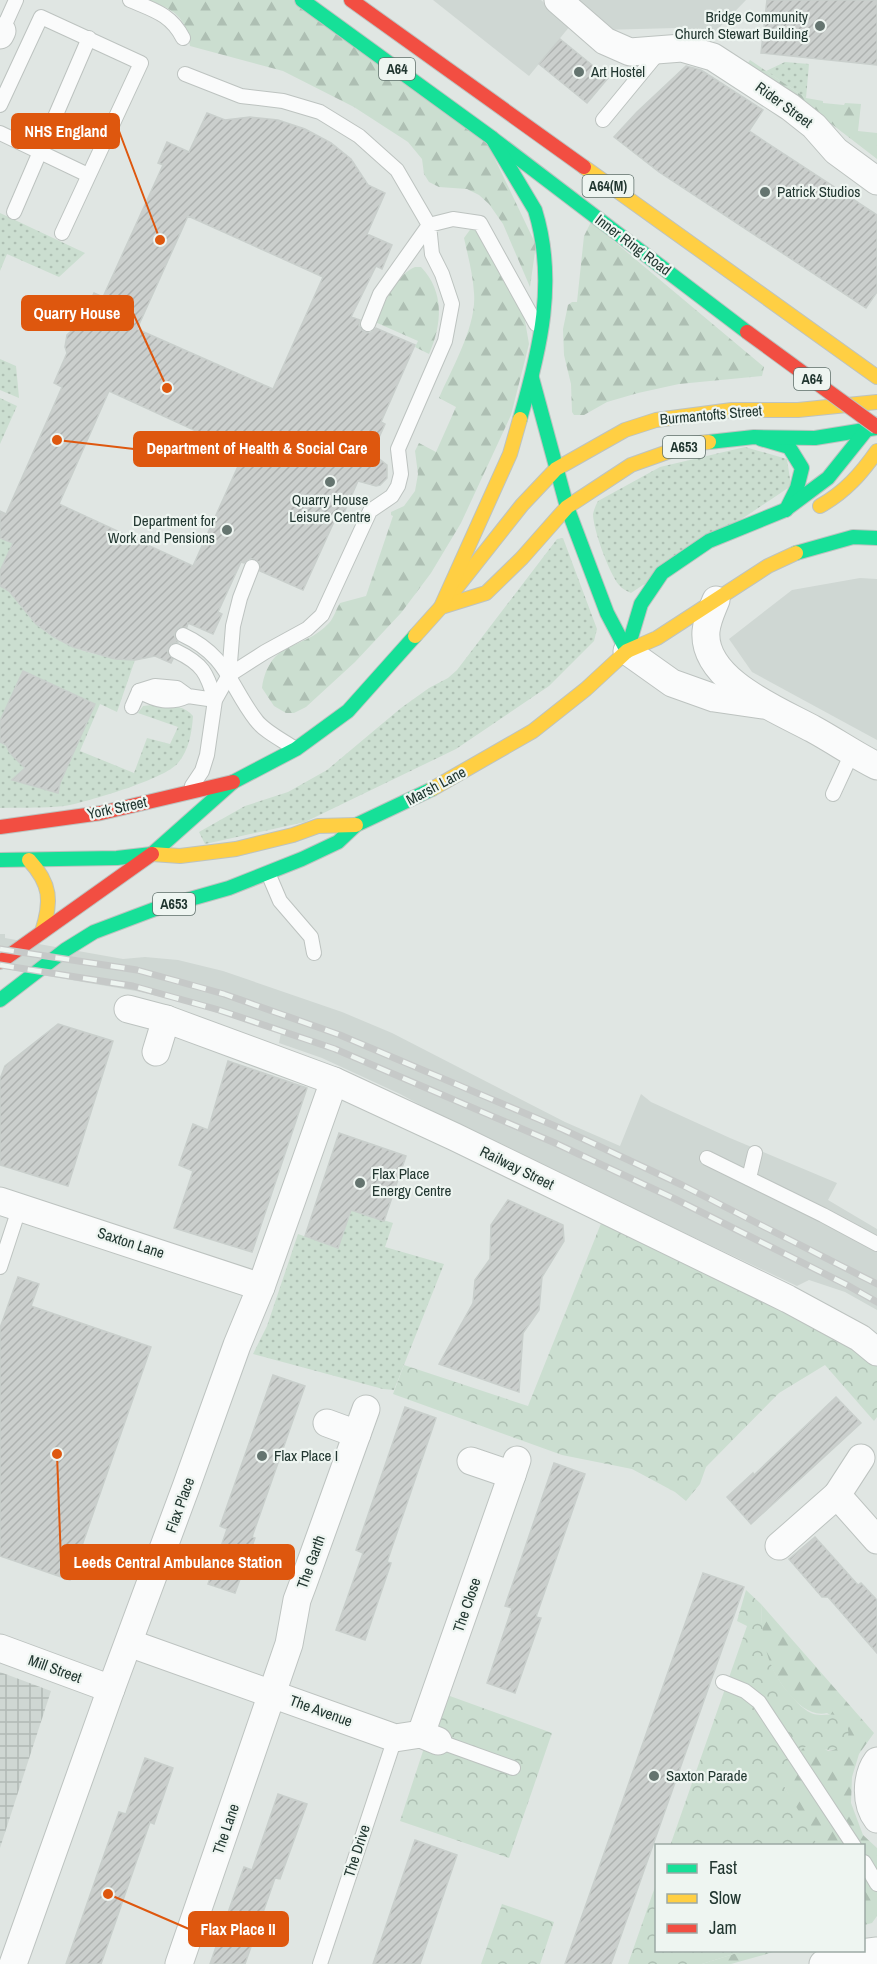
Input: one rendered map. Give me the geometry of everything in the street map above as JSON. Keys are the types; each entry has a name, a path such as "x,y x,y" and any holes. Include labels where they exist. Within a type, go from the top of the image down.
{"main road":[{"name":"Inner Ring Road","path":"302,0 492,138 874,428"},
{"name":"A64(M)","path":"351,0 873,373"},
{"path":"0,962 152,854 233,782 296,749 348,711 441,607 510,454 532,378 541,334 547,280 535,210 492,138"},
{"path":"532,378 550,437 567,507 603,603 627,651"},
{"name":"Burmantofts Street","path":"441,607 527,499 556,469 625,430 656,420 732,410 798,410 877,402"},
{"path":"627,651 641,604 662,573 710,541 785,510 828,478 874,428 877,418"},
{"name":"A653","path":"441,607 486,593 522,558 567,507 631,465 690,444 754,437 815,438 874,428"},
{"name":"A653","path":"754,437 789,447 802,468 797,488 785,510"},
{"path":"785,510 818,507 840,495 861,474 877,451"},
{"path":"853,537 877,525"},
{"name":"A653","path":"853,537 877,538"},
{"name":"Marsh Lane","path":"0,1000 65,950 94,932 155,909 220,891 338,842 356,825 447,782 533,731 586,689 627,651 657,638 768,566 802,550 853,537"},
{"name":"York Street","path":"0,827 101,813 233,782"},
{"path":"0,860 117,858 152,854 180,856 236,849 293,835 318,826 356,825"},
{"path":"29,860 42,873 50,897 48,916 42,932"}],"street":[{"name":"Rider Street","path":"558,0 605,41 630,51 682,48 713,57 790,106 814,126 836,151 877,181"},
{"path":"716,600 709,615 706,642 714,661 726,675 766,705 833,737 877,766"},
{"path":"627,651 672,683 714,698 766,705"},
{"name":"Railway Street","path":"128,1009 166,1019 334,1081 788,1299 868,1345"},
{"path":"156,1052 166,1019"},
{"name":"Flax Place","path":"13,1964 111,1689 237,1345 261,1287 334,1081"},
{"name":"Saxton Lane","path":"10,1204 261,1287"},
{"name":"The Garth","path":"273,1694 292,1633 297,1600 362,1421 327,1423"},
{"path":"779,1546 837,1495 861,1458"},
{"name":"The Close","path":"418,1738 514,1468 471,1461"},
{"path":"837,1495 877,1540"},
{"name":"The Avenue","path":"129,1643 273,1694 418,1738"},
{"name":"Mill Street","path":"0,1648 111,1689"},
{"name":"The Lane","path":"179,1964 273,1694"},
{"path":"877,1761 872,1767 868,1788 873,1814 877,1819"},
{"path":"823,1964 865,1953"}],"lane":[{"path":"1,32 16,0"},
{"path":"130,0 161,13 177,26 183,38"},
{"path":"0,105 41,17 141,63 62,233"},
{"path":"14,212 89,38"},
{"path":"603,120 661,50"},
{"path":"185,74 241,96 283,101 320,112 358,136 397,170 429,225 432,254 442,274 452,304 446,341 398,449 402,474 398,486 392,496 370,511 322,615 307,628 230,675 215,700 207,756 202,771 189,791"},
{"path":"0,133 88,176"},
{"path":"368,324 380,294 429,225 453,219 480,223 541,334"},
{"path":"230,675 233,626 240,598 252,567"},
{"path":"183,635 206,648 218,659 257,722 296,749"},
{"path":"176,651 191,658 207,674 215,700"},
{"path":"132,707 139,691 153,699 176,701 188,696 215,700"},
{"path":"833,737 833,794"},
{"path":"268,873 280,901 311,937 314,952"},
{"path":"749,1178 756,1153"},
{"path":"706,1158 877,1244"},
{"path":"0,1267 10,1204"},
{"path":"723,1682 745,1691 759,1702 853,1844"},
{"name":"The Avenue","path":"418,1738 513,1768"},
{"name":"The Drive","path":"320,1964 418,1738"},
{"path":"865,1864 877,1884"}],"shaded area":[{"path":"433,0 541,0 570,26 529,76"},
{"path":"568,0 746,0 706,41 693,30 676,28 601,30"},
{"path":"860,578 877,579 877,740 752,672 729,639 792,590"},
{"path":"0,934 5,934 5,938 123,959 145,957 178,960 223,971 342,1012 392,1033 565,1122 620,1146 641,1094 651,1102 730,1138 837,1183 828,1200 877,1229 877,1310 845,1292 809,1280 797,1286 467,1130 400,1094 322,1058 279,1043 281,1033 187,1003 136,991 0,968"},
{"path":"0,1672 51,1691 0,1848"}],"green space":[{"path":"149,0 298,0 483,134 536,245 530,287 503,224 489,204 479,195 467,189 439,187 429,182 424,174 422,159 408,142 354,107 283,71 190,46 186,28 178,16"},
{"path":"750,60 806,98 823,101 823,103 861,104 858,131 877,133 877,159 777,82 748,63"},
{"path":"785,62 809,64 806,98 766,71"},
{"path":"0,213 85,253 59,277 7,254 0,271"},
{"path":"591,222 764,367 762,376 679,384 607,402 584,415 574,415 571,384 564,355 563,329 568,305 577,302 584,236"},
{"path":"478,225 524,315 529,344 511,415 461,523 431,573 401,613 355,662 306,707 294,713 286,713 274,706 262,688 266,672 272,661 288,648 319,632 331,621 340,603 366,596 393,516 391,512 404,506 415,491 418,474 415,451 419,443 436,452 456,407 439,398 463,347 472,319 473,286 464,238 472,227"},
{"path":"415,267 421,267 429,277 438,298 439,320 429,354 415,347 418,341 375,322 397,283"},
{"path":"0,359 16,366 19,398 0,390"},
{"path":"0,398 17,406 0,444"},
{"path":"745,447 787,459 791,486 631,593 622,588 615,579 602,551 596,530 593,514 598,501 660,467"},
{"path":"0,538 13,543 0,571"},
{"path":"563,538 597,629 594,641 549,686 456,749 305,822 205,844 199,832 245,806 288,792 327,770 401,708 448,678 457,670 557,539"},
{"path":"0,586 15,598 35,623 57,639 95,654 135,660 117,712 100,704 80,751 134,773 147,738 170,744 178,727 138,713 143,706 170,705 183,709 193,716 189,741 178,763 159,776 144,782 70,805 0,808 0,742 26,765 95,704 24,671 0,721"},
{"path":"351,1210 393,1223 385,1247 444,1264 394,1390 253,1354 267,1326 298,1234 338,1248"},
{"path":"606,1211 877,1352 877,1417 874,1421 825,1365 779,1393 706,1467 700,1484 686,1501 675,1492 632,1469 562,1455 393,1394 404,1365 528,1406"},
{"path":"746,1590 761,1604 766,1650 774,1670 787,1691 808,1711 816,1715 836,1715 844,1720 847,1726 847,1740 838,1748 825,1749 812,1742 802,1749 784,1786 816,1844 671,1844 747,1626 737,1621"},
{"path":"761,1604 874,1733 859,1754 852,1777 851,1803 863,1835 877,1848 877,1916 872,1923 865,1925 865,1844 814,1844 762,1739 801,1749 812,1741 828,1751 841,1746 844,1742 847,1735 846,1725 827,1713 808,1710 790,1695 771,1665 765,1650"},
{"path":"436,1691 552,1733 509,1858 400,1821 424,1748"},
{"path":"655,1887 655,1952 740,1952 702,1964 628,1964"},
{"path":"502,1904 554,1922 540,1964 481,1964"},
{"path":"740,1952 773,1952 731,1964 702,1964"}],"building":[{"name":"Bridge Community Church Stewart Building","path":"767,0 877,0 877,65 761,53"},
{"path":"560,39 608,78 587,103 539,64"},
{"name":"Patrick Studios","path":"686,66 701,70 763,110 749,131 877,215 877,292 866,308 659,172 614,137"},
{"path":"207,113 225,120 250,117 278,120 305,129 331,143 351,159 368,185 385,193 367,234 392,245 382,269 376,266 351,317 360,320 359,326 364,332 370,333 376,328 415,345 381,422 385,424 372,453 387,465 387,478 376,486 358,481 343,515 338,513 303,590 260,571 259,562 250,558 244,563 241,562 218,612 222,614 213,634 188,623 187,627 178,628 174,635 178,642 171,644 167,651 173,659 171,663 155,656 135,660 115,659 73,647 54,637 36,624 9,591 0,586 0,571 13,543 0,538 0,511 6,514 62,387 54,383 67,353 65,347 67,335 80,323 94,293 103,297 163,165 158,163 167,142 189,152","holes":["188,216 323,277 273,389 137,329","109,391 244,453 193,566 59,504"]},
{"path":"23,671 95,704 60,783 58,793 12,780 25,768 10,753 6,745 0,742 0,721"},
{"path":"58,1024 113,1041 68,1186 0,1165 0,1079 5,1066"},
{"path":"228,1061 307,1088 252,1252 174,1228 193,1171 179,1165 193,1124 208,1130"},
{"name":"Flax Place Energy Centre","path":"339,1133 406,1156 384,1221 351,1210 338,1248 305,1236"},
{"path":"508,1200 563,1225 564,1241 542,1277 539,1310 523,1333 519,1392 439,1364 473,1303 475,1280 490,1259 491,1225"},
{"path":"18,1277 39,1284 31,1306 151,1347 70,1580 0,1556 0,1328"},
{"name":"Flax Place I","path":"273,1375 305,1386 252,1537 255,1538 235,1593 208,1584 227,1529 220,1526"},
{"path":"836,1397 861,1423 751,1524 727,1497 753,1473 754,1475"},
{"path":"405,1407 436,1418 387,1562 391,1563 365,1640 336,1630 363,1553 356,1550"},
{"path":"554,1463 585,1474 536,1617 541,1618 515,1693 487,1683 512,1608 505,1606"},
{"path":"815,1537 858,1585 861,1583 877,1600 877,1653 828,1597 822,1597 789,1559"},
{"name":"Saxton Parade","path":"703,1573 744,1587 611,1964 565,1964"},
{"path":"145,1758 173,1768 154,1824 150,1822 101,1964 66,1964 119,1812 126,1814"},
{"path":"278,1794 307,1804 280,1879 275,1878 245,1964 210,1964 244,1867 252,1870"},
{"path":"415,1840 457,1855 420,1964 373,1964"}],"railway":[{"path":"0,949 137,970 224,994 340,1035 562,1129 682,1185 877,1284"},
{"path":"0,965 133,986 219,1010 335,1049 555,1143 675,1199 877,1302"}],"traffic: fast":[{"path":"302,0 492,138 747,332"},
{"path":"492,138 535,210 545,263 545,289 539,341 520,419"},
{"path":"532,378 567,507 607,613 627,651"},
{"path":"627,651 641,604 662,573 709,541 785,510 828,478 872,423"},
{"path":"709,442 754,437 815,438 877,428"},
{"path":"761,439 789,447 802,468 797,488 786,510"},
{"path":"796,553 853,537 877,538"},
{"path":"152,854 233,782 296,749 348,711 415,636"},
{"path":"0,1000 65,950 94,932 155,909 229,888 302,859 338,842 356,825 432,789"},
{"path":"0,860 117,858 152,854"}],"traffic: slow":[{"path":"584,167 877,377"},
{"path":"454,591 522,505 556,469 625,430 656,420 732,410 798,410 877,402"},
{"path":"415,636 441,607 510,454 520,419"},
{"path":"441,607 486,593 522,558 567,507 631,465 690,444 709,442"},
{"path":"820,506 852,482 877,451"},
{"path":"432,789 533,731 586,689 627,651 657,638 768,566 796,553"},
{"path":"152,854 180,856 236,849 293,835 318,826 356,825"},
{"path":"29,860 42,877 48,893 42,932"}],"traffic: jam":[{"path":"351,0 584,167"},
{"path":"747,332 877,427"},
{"path":"0,827 101,813 233,782"},
{"path":"0,962 152,854"}],"place":[{"name":"Bridge Community Church Stewart Building","path":"820,26"},
{"name":"Art Hostel","path":"579,72"},
{"name":"Patrick Studios","path":"765,192"},
{"name":"NHS England","path":"160,240"},
{"name":"Quarry House","path":"167,388"},
{"name":"Department of Health & Social Care","path":"57,440"},
{"name":"Quarry House Leisure Centre","path":"330,482"},
{"name":"Department for Work and Pensions","path":"227,530"},
{"name":"Flax Place Energy Centre","path":"360,1183"},
{"name":"Leeds Central Ambulance Station","path":"57,1454"},
{"name":"Flax Place I","path":"262,1456"},
{"name":"Saxton Parade","path":"654,1776"},
{"name":"Flax Place II","path":"108,1894"}]}
